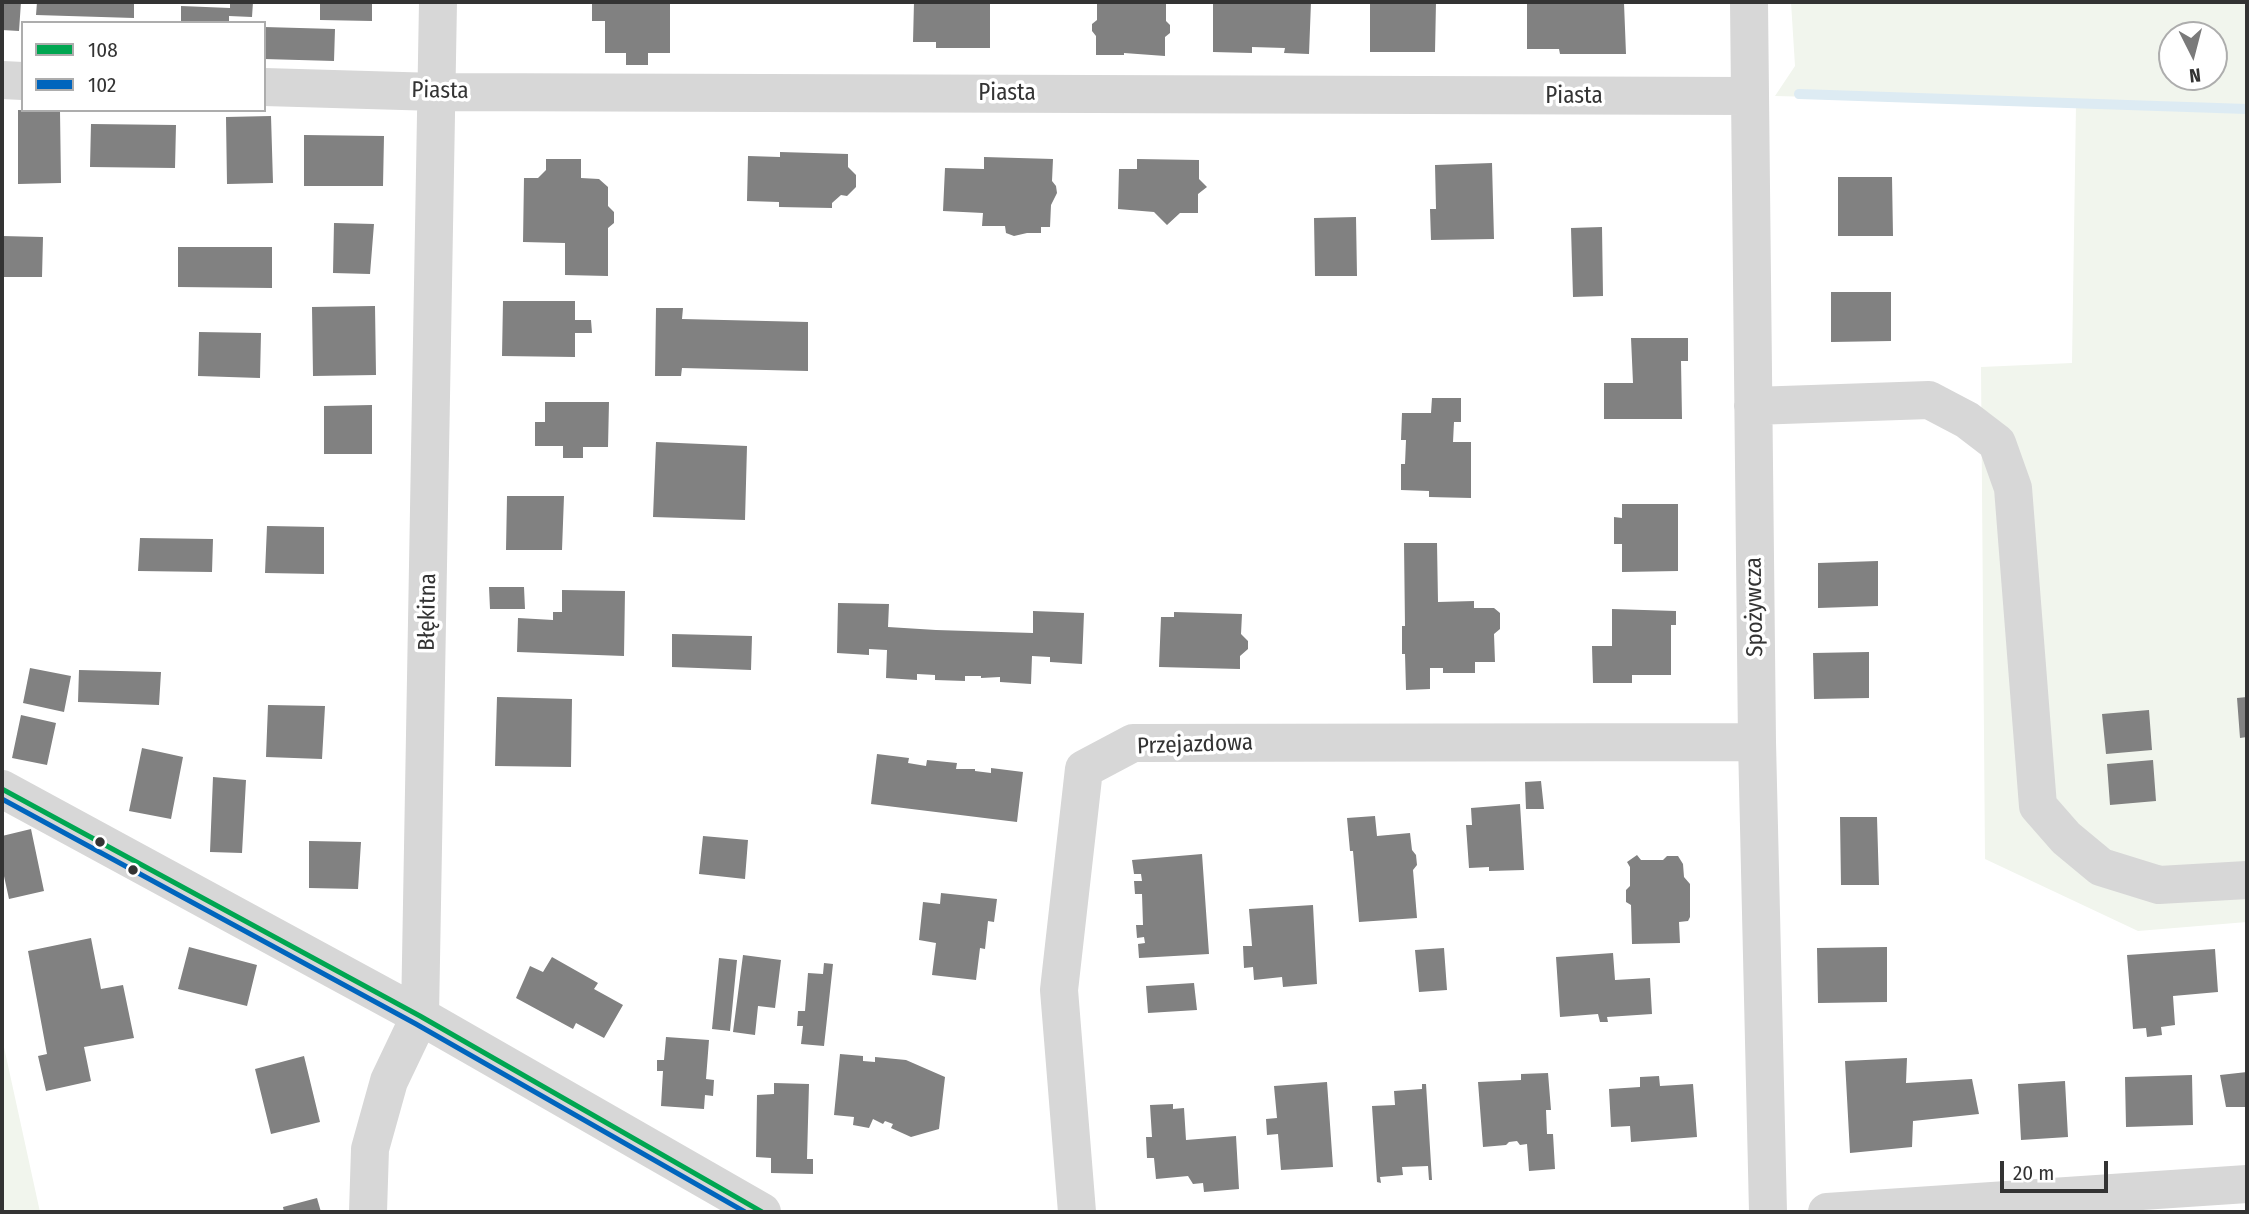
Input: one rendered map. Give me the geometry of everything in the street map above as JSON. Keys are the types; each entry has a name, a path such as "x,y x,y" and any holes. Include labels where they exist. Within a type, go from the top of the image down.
{"street":[{"name":"Błękitna","path":"368,1212 370,1149 389,1081 420,1016 438,2"},
{"name":"Spożywcza","path":"1749,2 1757,742 1768,1212"},
{"path":"2,80 21,81"},
{"name":"Piasta","path":"266,87 437,92 1749,96"},
{"path":"1753,406 1929,400 1967,420 1997,443 2013,488 2038,806 2066,838 2101,867 2159,885 2247,880"},
{"name":"Przejazdowa","path":"1077,1212 1059,990 1084,769 1133,743 1757,742"},
{"path":"2,789 420,1016 762,1212"},
{"path":"1827,1212 2247,1184"}],"shaded area":[{"path":"1791,2 2247,2 2247,922 2138,931 1985,859 1981,367 2072,363 2076,104 1775,96 1795,66"},
{"path":"2,1038 40,1212 2,1212"}],"building":[{"path":"2,2 21,2 19,31 2,30"},
{"path":"37,2 134,2 134,18 36,15"},
{"path":"230,2 253,2 252,17 229,16 229,21 181,21 181,6 230,8"},
{"path":"320,2 372,2 372,21 320,20"},
{"path":"592,2 670,2 670,53 648,53 648,65 626,65 626,53 605,53 605,21 592,21"},
{"path":"914,2 990,2 990,48 936,48 936,42 913,42"},
{"path":"1097,2 1166,2 1166,21 1170,25 1170,33 1165,37 1165,56 1124,53 1096,55 1096,36 1092,31 1092,24 1097,20"},
{"path":"1213,2 1311,2 1309,54 1284,53 1285,48 1252,47 1252,53 1213,52"},
{"path":"1370,2 1436,2 1435,52 1370,52"},
{"path":"1527,2 1624,3 1626,54 1560,54 1559,49 1527,49"},
{"path":"266,27 335,29 334,61 266,59"},
{"path":"18,110 60,112 61,183 18,184"},
{"path":"271,116 273,183 227,184 226,117"},
{"path":"91,124 176,125 175,168 90,167"},
{"path":"304,135 384,136 383,186 304,186"},
{"path":"780,152 848,154 848,167 856,175 856,187 847,196 841,195 832,203 832,208 779,207 779,202 747,201 748,156 780,157"},
{"path":"984,157 1053,159 1052,181 1057,193 1051,205 1050,227 1041,227 1041,233 1014,236 1006,233 1005,226 982,226 983,213 943,211 945,168 984,169"},
{"path":"546,159 581,159 581,178 599,179 608,187 608,206 614,212 614,223 608,228 608,276 565,275 565,243 523,242 524,178 538,178 546,170"},
{"path":"1137,159 1199,160 1199,179 1207,187 1198,194 1198,213 1180,213 1167,225 1154,212 1118,209 1119,169 1137,169"},
{"path":"1492,163 1494,239 1431,240 1430,209 1436,209 1435,165"},
{"path":"1838,177 1892,177 1893,236 1838,236"},
{"path":"1356,217 1357,276 1315,276 1314,218"},
{"path":"334,223 374,224 370,274 333,273"},
{"path":"1602,227 1603,296 1573,297 1571,228"},
{"path":"2,236 43,237 42,277 2,277"},
{"path":"178,247 272,247 272,288 178,287"},
{"path":"1831,292 1891,292 1891,341 1831,342"},
{"path":"503,301 575,301 575,320 591,320 592,333 575,333 575,357 502,356"},
{"path":"375,306 376,375 313,376 312,307"},
{"path":"656,308 683,308 682,319 808,322 808,371 682,368 681,376 655,376"},
{"path":"199,332 261,333 260,378 198,376"},
{"path":"1631,338 1688,338 1688,361 1681,361 1682,419 1604,419 1604,383 1633,383"},
{"path":"1432,398 1461,398 1461,422 1454,422 1453,442 1471,442 1471,498 1429,497 1429,491 1401,490 1401,464 1405,464 1406,440 1401,440 1402,413 1431,413"},
{"path":"545,402 609,402 608,447 583,447 583,458 563,458 563,446 535,446 535,422 545,422"},
{"path":"372,405 372,454 324,454 324,406"},
{"path":"656,442 747,446 745,520 653,517"},
{"path":"507,496 564,496 562,550 506,550"},
{"path":"1622,504 1678,504 1678,571 1622,572 1622,544 1614,544 1614,517 1622,518"},
{"path":"267,526 324,527 324,574 265,573"},
{"path":"140,538 213,539 212,572 138,571"},
{"path":"1404,543 1437,543 1438,602 1474,601 1474,608 1494,608 1500,613 1500,629 1494,634 1495,662 1475,662 1475,673 1443,673 1443,668 1430,668 1430,689 1406,690 1405,654 1402,654 1402,626 1405,626"},
{"path":"1878,561 1878,606 1818,608 1818,563"},
{"path":"489,587 524,587 525,609 490,609"},
{"path":"562,590 625,591 624,656 517,652 518,618 553,620 553,612 562,612"},
{"path":"838,603 889,604 888,627 936,630 1033,633 1033,611 1084,613 1082,664 1050,662 1050,657 1032,656 1031,684 1000,682 1000,677 981,676 965,676 965,681 935,680 935,675 917,674 917,680 886,678 887,650 869,649 869,655 837,653"},
{"path":"1612,609 1676,611 1676,625 1671,625 1671,675 1632,675 1632,683 1593,683 1592,646 1612,646"},
{"path":"1174,612 1242,614 1241,634 1248,641 1248,649 1240,656 1240,669 1159,667 1161,617 1174,617"},
{"path":"672,634 752,636 751,670 672,667"},
{"path":"1869,652 1869,698 1814,699 1813,653"},
{"path":"30,668 71,676 64,712 23,703"},
{"path":"79,670 161,672 159,705 78,702"},
{"path":"497,697 572,699 571,767 495,766"},
{"path":"2247,697 2247,737 2240,738 2237,698"},
{"path":"268,705 325,706 322,759 266,757"},
{"path":"2149,710 2152,750 2106,754 2102,714"},
{"path":"21,715 56,723 47,765 12,758"},
{"path":"142,748 183,757 171,819 129,811"},
{"path":"877,754 909,758 908,763 926,766 927,760 957,763 956,769 975,769 991,773 991,768 1023,772 1017,822 871,804"},
{"path":"2153,760 2156,801 2110,805 2107,764"},
{"path":"213,777 246,780 242,853 210,852"},
{"path":"1541,781 1544,809 1526,809 1525,782"},
{"path":"1520,804 1524,870 1489,871 1489,867 1469,868 1466,825 1472,825 1471,808"},
{"path":"1375,816 1377,836 1410,833 1417,865 1413,870 1417,918 1359,922 1353,851 1350,851 1347,818"},
{"path":"1840,817 1877,817 1879,885 1841,885"},
{"path":"31,829 44,891 9,899 2,867 2,836"},
{"path":"703,836 748,840 745,879 699,874"},
{"path":"309,841 361,842 358,889 309,888"},
{"path":"1202,854 1209,954 1139,958 1138,944 1145,943 1144,937 1137,938 1136,925 1143,925 1142,894 1135,894 1134,881 1142,881 1141,874 1134,874 1132,860"},
{"path":"1637,855 1641,860 1663,860 1667,856 1678,856 1683,864 1684,877 1690,884 1690,917 1688,921 1679,922 1680,943 1632,944 1631,905 1626,902 1626,890 1630,886 1630,867 1627,862"},
{"path":"941,893 997,899 994,922 988,921 985,949 980,948 976,980 932,975 936,943 919,940 923,902 940,904"},
{"path":"1313,905 1317,984 1283,987 1282,977 1254,980 1253,967 1244,968 1243,946 1252,946 1249,909"},
{"path":"91,938 101,989 123,985 134,1038 84,1047 91,1081 46,1091 38,1056 47,1054 28,951"},
{"path":"189,947 257,965 247,1006 178,989"},
{"path":"1887,947 1887,1002 1818,1003 1817,948"},
{"path":"1444,948 1447,990 1419,992 1415,950"},
{"path":"2215,949 2218,992 2173,996 2175,1025 2161,1027 2162,1035 2147,1037 2146,1028 2133,1029 2127,955"},
{"path":"1613,953 1615,980 1650,978 1652,1014 1607,1017 1608,1022 1600,1022 1598,1014 1560,1017 1556,957"},
{"path":"743,955 781,960 775,1008 758,1006 755,1035 733,1032"},
{"path":"552,957 598,983 594,989 623,1005 604,1038 576,1023 573,1029 516,998 530,966 543,972"},
{"path":"719,958 737,960 730,1031 712,1029"},
{"path":"824,963 833,964 824,1046 801,1044 803,1026 797,1026 798,1011 805,1011 808,973 823,974"},
{"path":"1194,983 1197,1010 1148,1013 1146,986"},
{"path":"666,1037 709,1040 706,1079 714,1080 713,1096 705,1095 704,1109 661,1106 663,1071 657,1071 657,1060 664,1060"},
{"path":"840,1054 863,1056 863,1061 875,1062 875,1057 906,1060 945,1077 939,1129 911,1137 891,1128 893,1124 885,1121 883,1124 873,1119 869,1128 853,1125 854,1117 834,1115"},
{"path":"304,1056 320,1122 271,1134 255,1069"},
{"path":"1907,1058 1906,1083 1972,1079 1979,1114 1913,1121 1912,1147 1850,1153 1845,1061"},
{"path":"2247,1072 2247,1107 2226,1107 2220,1075"},
{"path":"1548,1073 1551,1110 1546,1110 1547,1134 1553,1134 1555,1169 1529,1171 1527,1144 1520,1145 1517,1141 1483,1147 1478,1082 1521,1080 1521,1074"},
{"path":"2192,1075 2193,1125 2126,1127 2125,1077"},
{"path":"1659,1076 1660,1086 1693,1084 1697,1137 1631,1142 1630,1126 1611,1127 1609,1089 1640,1087 1640,1077"},
{"path":"2065,1081 2068,1137 2021,1140 2018,1084"},
{"path":"1327,1082 1333,1167 1281,1170 1278,1134 1267,1135 1266,1119 1277,1118 1274,1086"},
{"path":"774,1083 809,1084 807,1159 813,1159 813,1174 771,1173 771,1158 756,1157 757,1095 774,1094"},
{"path":"1422,1084 1426,1084 1432,1180 1429,1180 1428,1166 1402,1167 1403,1175 1380,1177 1381,1183 1377,1182 1372,1106 1395,1105 1394,1091 1422,1089"},
{"path":"1173,1104 1173,1109 1184,1108 1186,1140 1236,1136 1239,1189 1204,1192 1203,1183 1193,1184 1188,1176 1156,1179 1154,1158 1147,1158 1146,1137 1152,1137 1150,1105"},
{"path":"317,1198 321,1212 284,1212 283,1207"}],"waterway":[{"path":"1799,94 2247,109"}],"transit line":[{"name":"108","path":"2,789 420,1016 762,1212"},
{"name":"102","path":"2,799 416,1024 745,1212"}]}
